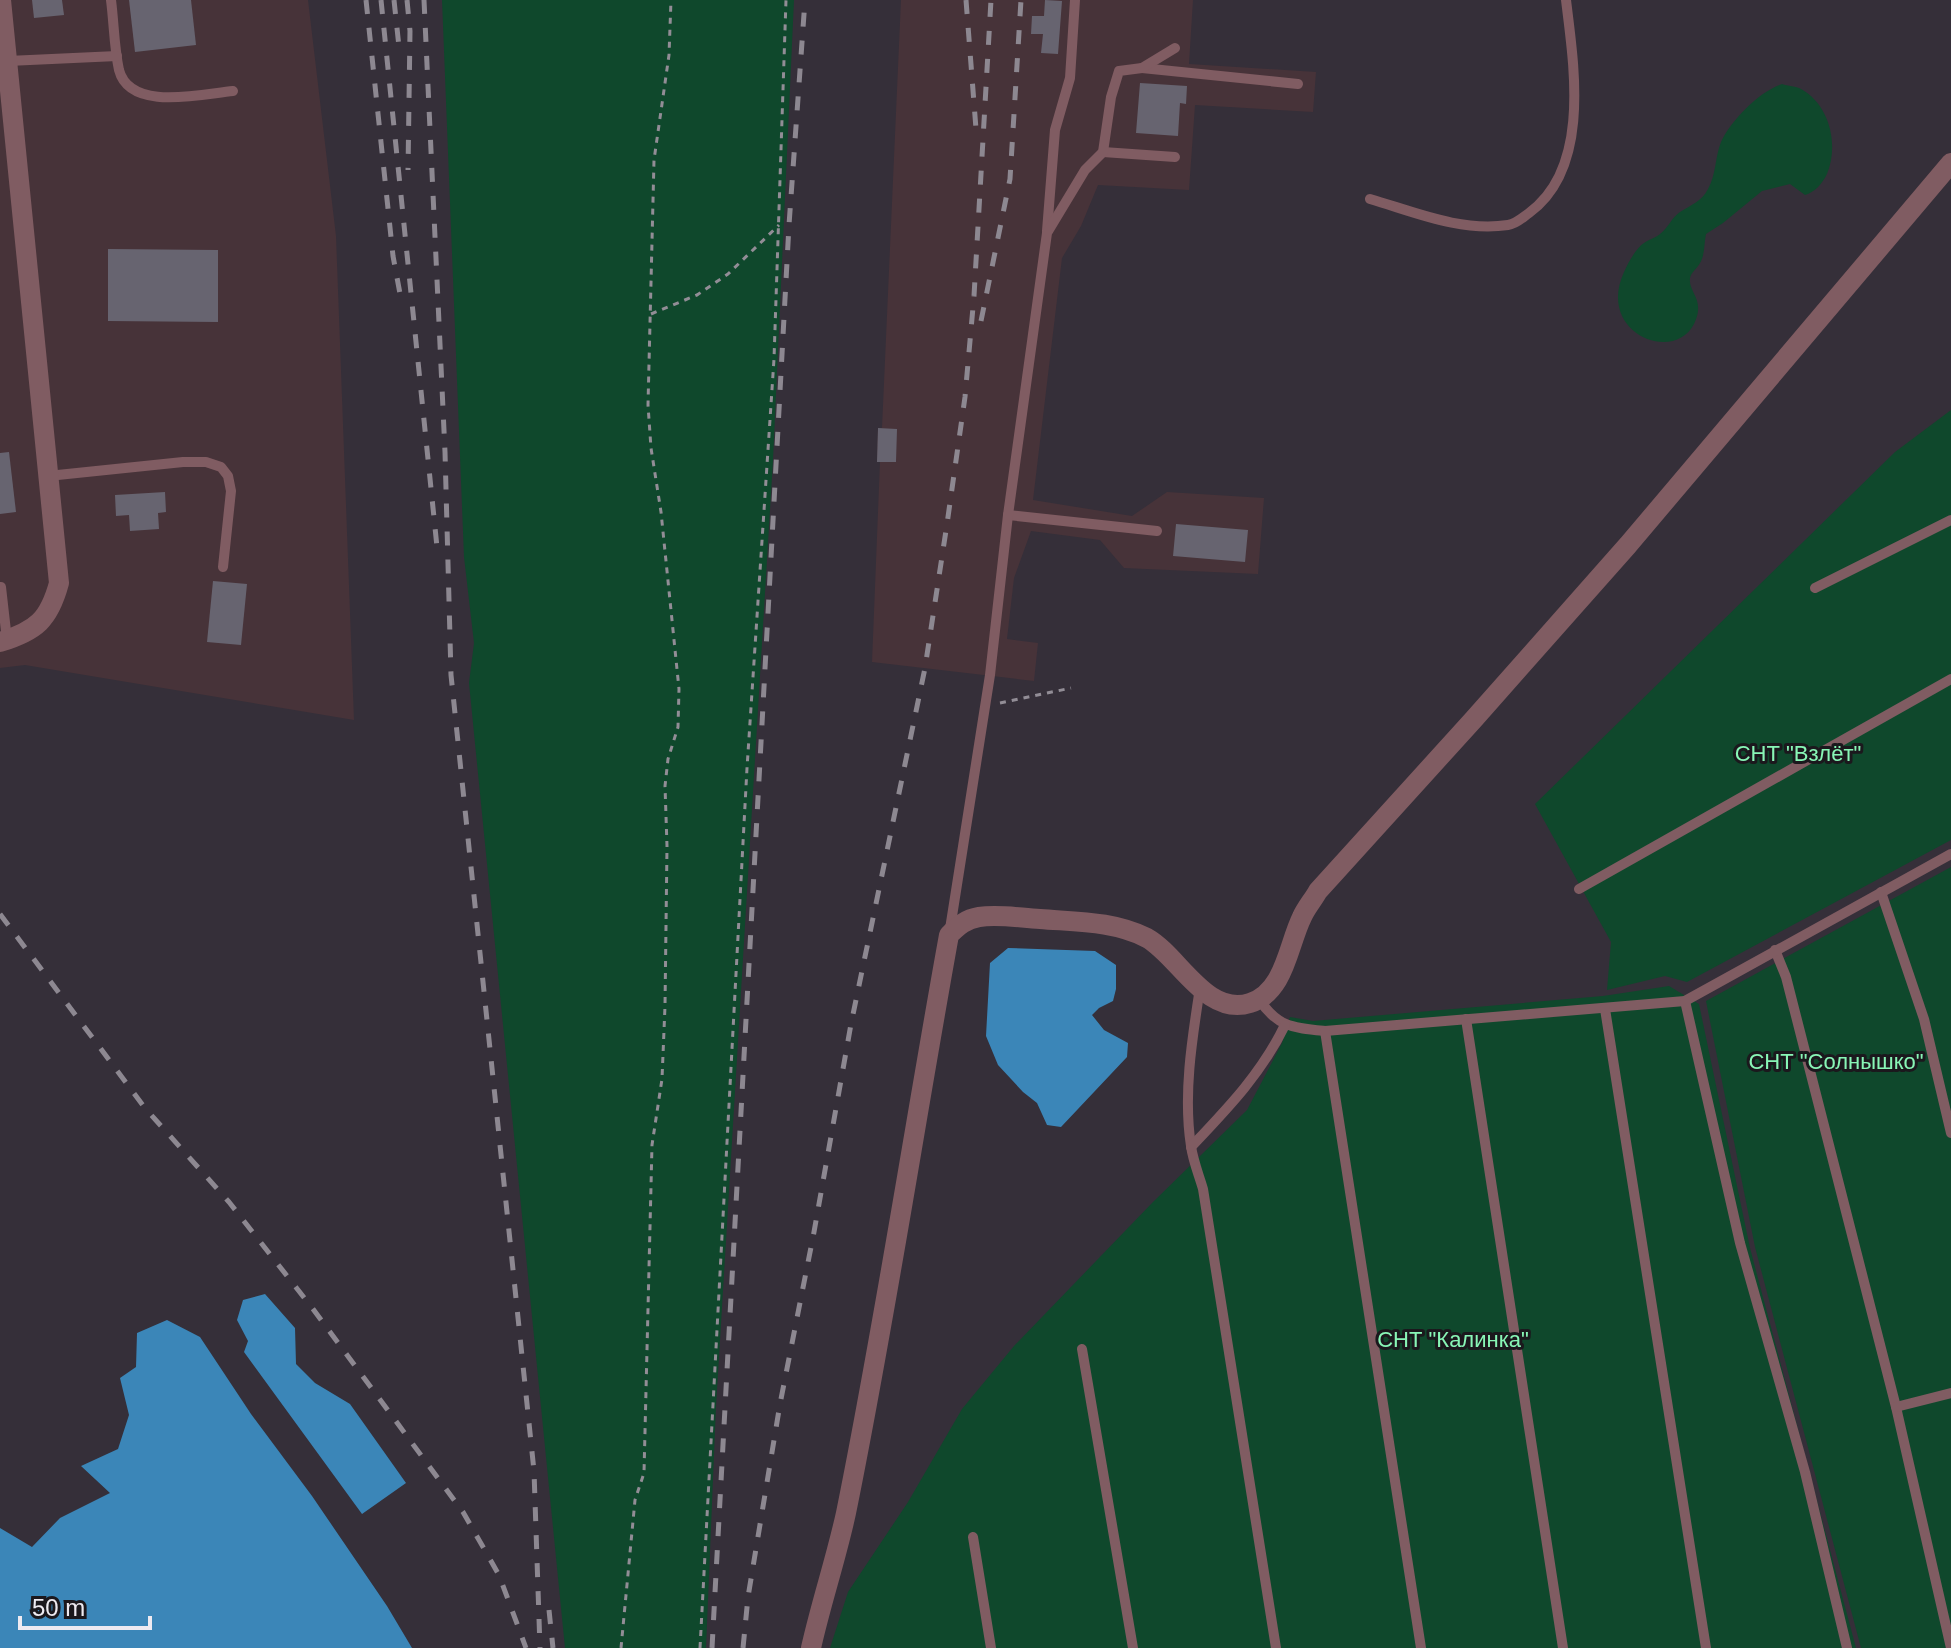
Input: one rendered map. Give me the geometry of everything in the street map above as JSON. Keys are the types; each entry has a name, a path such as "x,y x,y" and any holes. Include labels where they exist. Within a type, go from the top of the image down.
{"street":[{"path":"1,0 59,583 53,605 39,625 22,636 3,641"},
{"path":"811,1648 856,1460 949,935 961,923 977,917 1109,925 1151,940 1200,988 1218,1001 1234,1005 1249,1004 1259,999 1277,979 1301,918 1318,891 1628,545 1951,163"}],"lane":[{"path":"111,0 120,73 133,91 148,98 233,91"},
{"path":"949,935 985,706 1047,233 1055,130 1070,78 1075,0"},
{"path":"1370,199 1454,224 1483,227 1512,225 1538,206 1561,176 1570,150 1572,62 1566,0"},
{"path":"1142,68 1175,48"},
{"path":"8,61 117,56"},
{"path":"1047,233 1085,170 1103,152 1111,97 1119,71 1142,68 1298,84"},
{"path":"1103,152 1175,157"},
{"path":"48,476 183,462 206,462 221,467 228,476 231,491 223,567"},
{"path":"1008,515 1157,531"},
{"path":"1815,588 1951,520"},
{"path":"1,587 3,641"},
{"path":"1579,889 1951,679"},
{"path":"1259,999 1268,1013 1285,1025 1325,1031 1685,1001 1951,854"},
{"path":"1881,892 1924,1019 1951,1133"},
{"path":"1775,950 1786,977 1896,1407 1951,1648"},
{"path":"1200,988 1192,1039 1191,1147 1203,1189 1276,1648"},
{"path":"1685,1001 1740,1243 1805,1472 1847,1648"},
{"path":"1605,1009 1706,1648"},
{"path":"1466,1019 1563,1648"},
{"path":"1191,1147 1240,1096 1271,1054 1285,1025"},
{"path":"1325,1031 1421,1648"},
{"path":"1082,1349 1133,1648"},
{"path":"1896,1407 1951,1393"},
{"path":"973,1537 991,1648"}],"path":[{"path":"621,1648 635,1500 644,1473 652,1145 662,1079 665,1006 665,786 668,759 678,727 679,689 648,405 654,160 669,55 671,0"},
{"path":"700,1648 714,1362 774,359 786,0"},
{"path":"651,314 697,295 728,274 779,225"},
{"path":"985,706 1071,688"}],"shaded area":[{"path":"0,0 308,0 336,236 354,720 25,665 0,668"},
{"path":"901,0 1193,0 1189,64 1316,72 1313,112 1195,105 1189,190 1098,185 1081,226 1062,258 1033,500 1132,516 1167,492 1264,498 1258,574 1124,568 1100,540 1031,531 1014,578 1007,639 1038,643 1034,681 872,662 880,462 877,462 878,428 882,428"}],"green space":[{"path":"442,0 794,0 773,460 716,1407 706,1648 565,1648 469,683 474,643 464,557"},
{"path":"1782,84 1799,88 1811,96 1825,115 1832,151 1825,178 1815,190 1805,195 1790,184 1762,191 1706,234 1702,260 1690,278 1698,308 1694,324 1684,336 1671,341 1656,341 1641,336 1629,326 1620,311 1618,293 1630,260 1641,245 1658,235 1677,214 1703,197 1713,178 1721,142 1732,125 1747,107"},
{"name":"СНТ \"Взлёт\"","path":"1951,410 1951,840 1687,982 1665,976 1607,990 1611,942 1535,804 1895,452"},
{"name":"СНТ \"Солнышко\"","path":"1951,867 1951,1648 1861,1648 1755,1247 1706,1001"},
{"name":"СНТ \"Калинка\"","path":"1669,986 1699,1004 1750,1248 1856,1648 830,1648 848,1592 908,1502 962,1409 1014,1346 1247,1110 1282,1043 1290,1017 1313,1021 1603,996"}],"water":[{"path":"1008,948 1095,951 1116,965 1113,1001 1092,1015 1104,1030 1128,1043 1127,1057 1061,1127 1047,1125 1037,1103 998,1065 986,1036 990,963"},
{"path":"265,1294 295,1328 296,1364 315,1383 350,1404 406,1483 362,1514 244,1352 248,1341 237,1320 243,1300"},
{"path":"167,1320 200,1337 387,1606 412,1648 0,1648 0,1528 32,1547 60,1518 110,1493 81,1466 118,1449 129,1415 120,1378 136,1367 137,1333"}],"building":[{"path":"32,0 62,0 64,15 34,18"},
{"path":"129,0 191,0 196,45 135,52"},
{"path":"1045,0 1062,1 1058,54 1041,53 1043,34 1031,34 1032,16 1044,16"},
{"path":"1140,83 1187,86 1186,104 1180,103 1178,136 1136,133"},
{"path":"108,249 218,250 218,322 108,321"},
{"path":"878,428 897,429 896,462 877,462"},
{"path":"9,452 16,512 0,514 0,453"},
{"path":"165,492 166,512 158,513 159,529 130,531 129,515 116,516 115,495"},
{"path":"1176,524 1248,530 1245,562 1173,556"},
{"path":"213,581 247,584 241,645 207,642"}],"railway":[{"path":"366,0 393,256 401,299"},
{"path":"381,0 437,547"},
{"path":"394,0 399,47"},
{"path":"407,0 410,31 408,170"},
{"path":"424,0 445,452 451,675 534,1471 540,1648"},
{"path":"712,1648 789,225 805,0"},
{"path":"966,0 976,129"},
{"path":"743,1648 748,1597 780,1404 851,1024 925,668 947,524 965,397 974,296 991,0"},
{"path":"981,321 1010,179 1021,0"},
{"path":"0,914 145,1108 229,1202 313,1309 463,1512 499,1575 526,1648"},
{"path":"549,1610 553,1648"}]}
